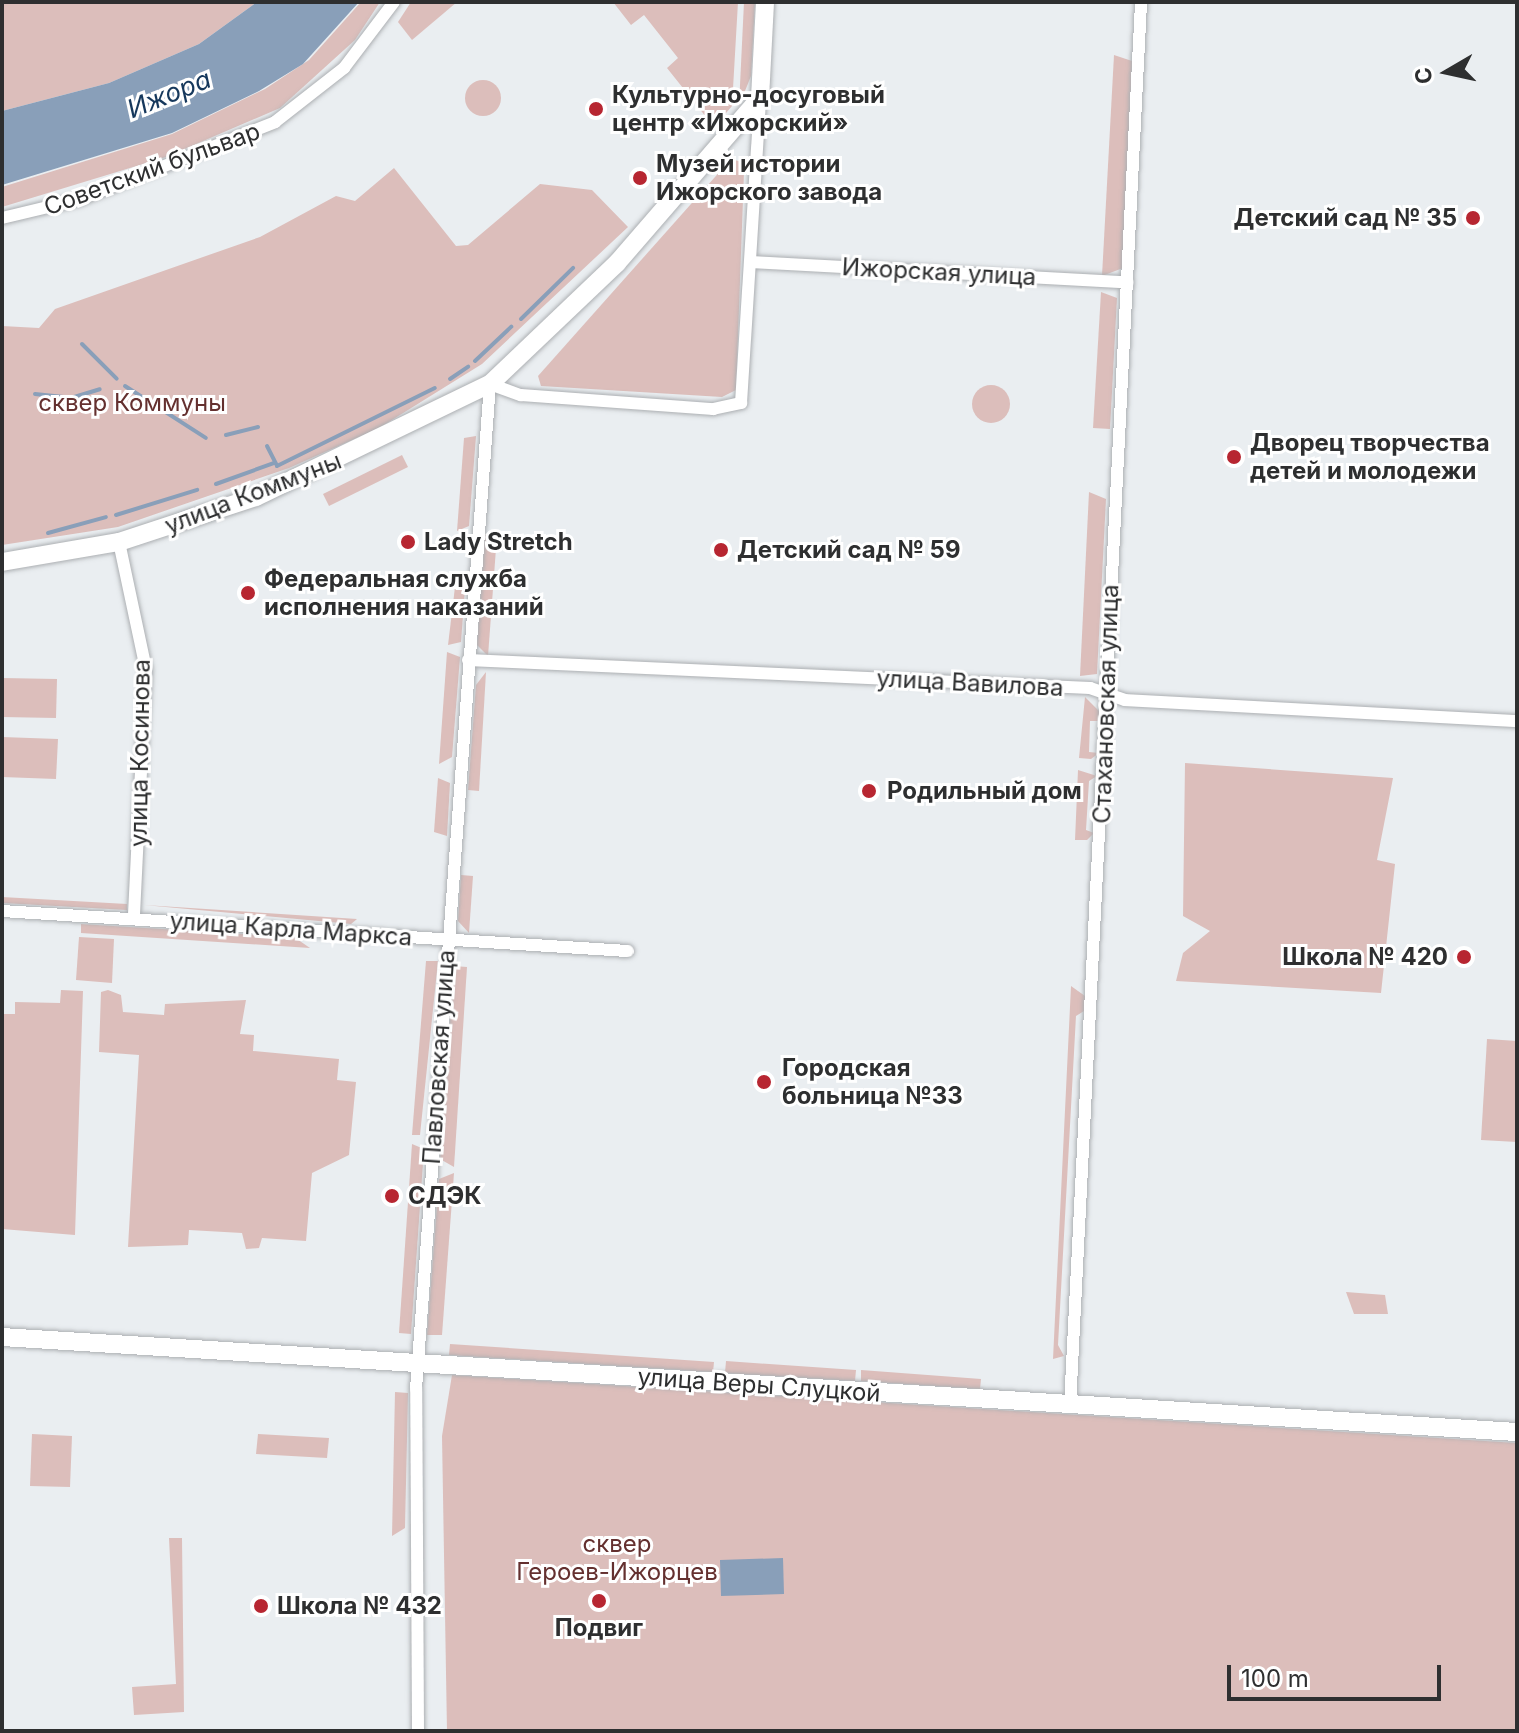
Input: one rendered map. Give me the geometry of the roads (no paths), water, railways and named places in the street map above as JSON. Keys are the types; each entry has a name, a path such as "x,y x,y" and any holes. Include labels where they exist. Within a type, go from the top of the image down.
{"street":[{"name":"Советский бульвар","path":"2,218 139,178 275,122 344,68 394,2"},
{"path":"490,384 534,396 713,409 741,403 752,262 765,2"},
{"name":"Стахановская улица","path":"1070,1405 1141,2"},
{"name":"улица Коммуны","path":"2,562 119,542 308,476 490,384 617,263 760,98"},
{"name":"Ижорская улица","path":"752,262 1127,282"},
{"name":"Павловская улица","path":"418,1731 418,1363 490,384"},
{"name":"улица Косинова","path":"119,542 146,669 134,918"},
{"name":"улица Вавилова","path":"468,660 1090,688 1106,696 1517,721"},
{"name":"улица Карла Маркса","path":"2,911 628,951"},
{"name":"улица Веры Слуцкой","path":"2,1337 1517,1432"}],"water":[{"name":"Ижора","path":"257,2 359,2 303,64 259,91 172,133 2,185 2,111 109,83 199,44"},
{"path":"783,1558 784,1594 721,1596 720,1560"}],"waterway":[{"path":"521,319 573,268"},
{"path":"475,361 511,327"},
{"path":"82,344 117,379"},
{"path":"450,379 468,367"},
{"path":"125,386 206,438"},
{"path":"267,446 277,466 435,388"},
{"path":"35,394 71,398 100,389"},
{"path":"226,435 258,427"},
{"path":"216,484 274,463"},
{"path":"116,515 197,490"},
{"path":"48,533 106,517"}],"place":[{"name":"Культурно-досуговый центр «Ижорский»","path":"596,109"},
{"name":"Музей истории Ижорского завода","path":"640,178"},
{"name":"Детский сад № 35","path":"1473,218"},
{"name":"Дворец творчества детей и молодежи","path":"1234,457"},
{"name":"Lady Stretch","path":"408,542"},
{"name":"Детский сад № 59","path":"721,550"},
{"name":"Федеральная служба исполнения наказаний","path":"248,593"},
{"name":"Родильный дом","path":"869,791"},
{"name":"Школа № 420","path":"1464,957"},
{"name":"Городская больница №33","path":"764,1082"},
{"name":"СДЭК","path":"392,1196"},
{"name":"Подвиг","path":"599,1601"},
{"name":"Школа № 432","path":"261,1606"}],"park label":[{"name":"сквер Коммуны","path":"132,403"},
{"name":"сквер Героев-Ижорцев","path":"617,1558"}]}
